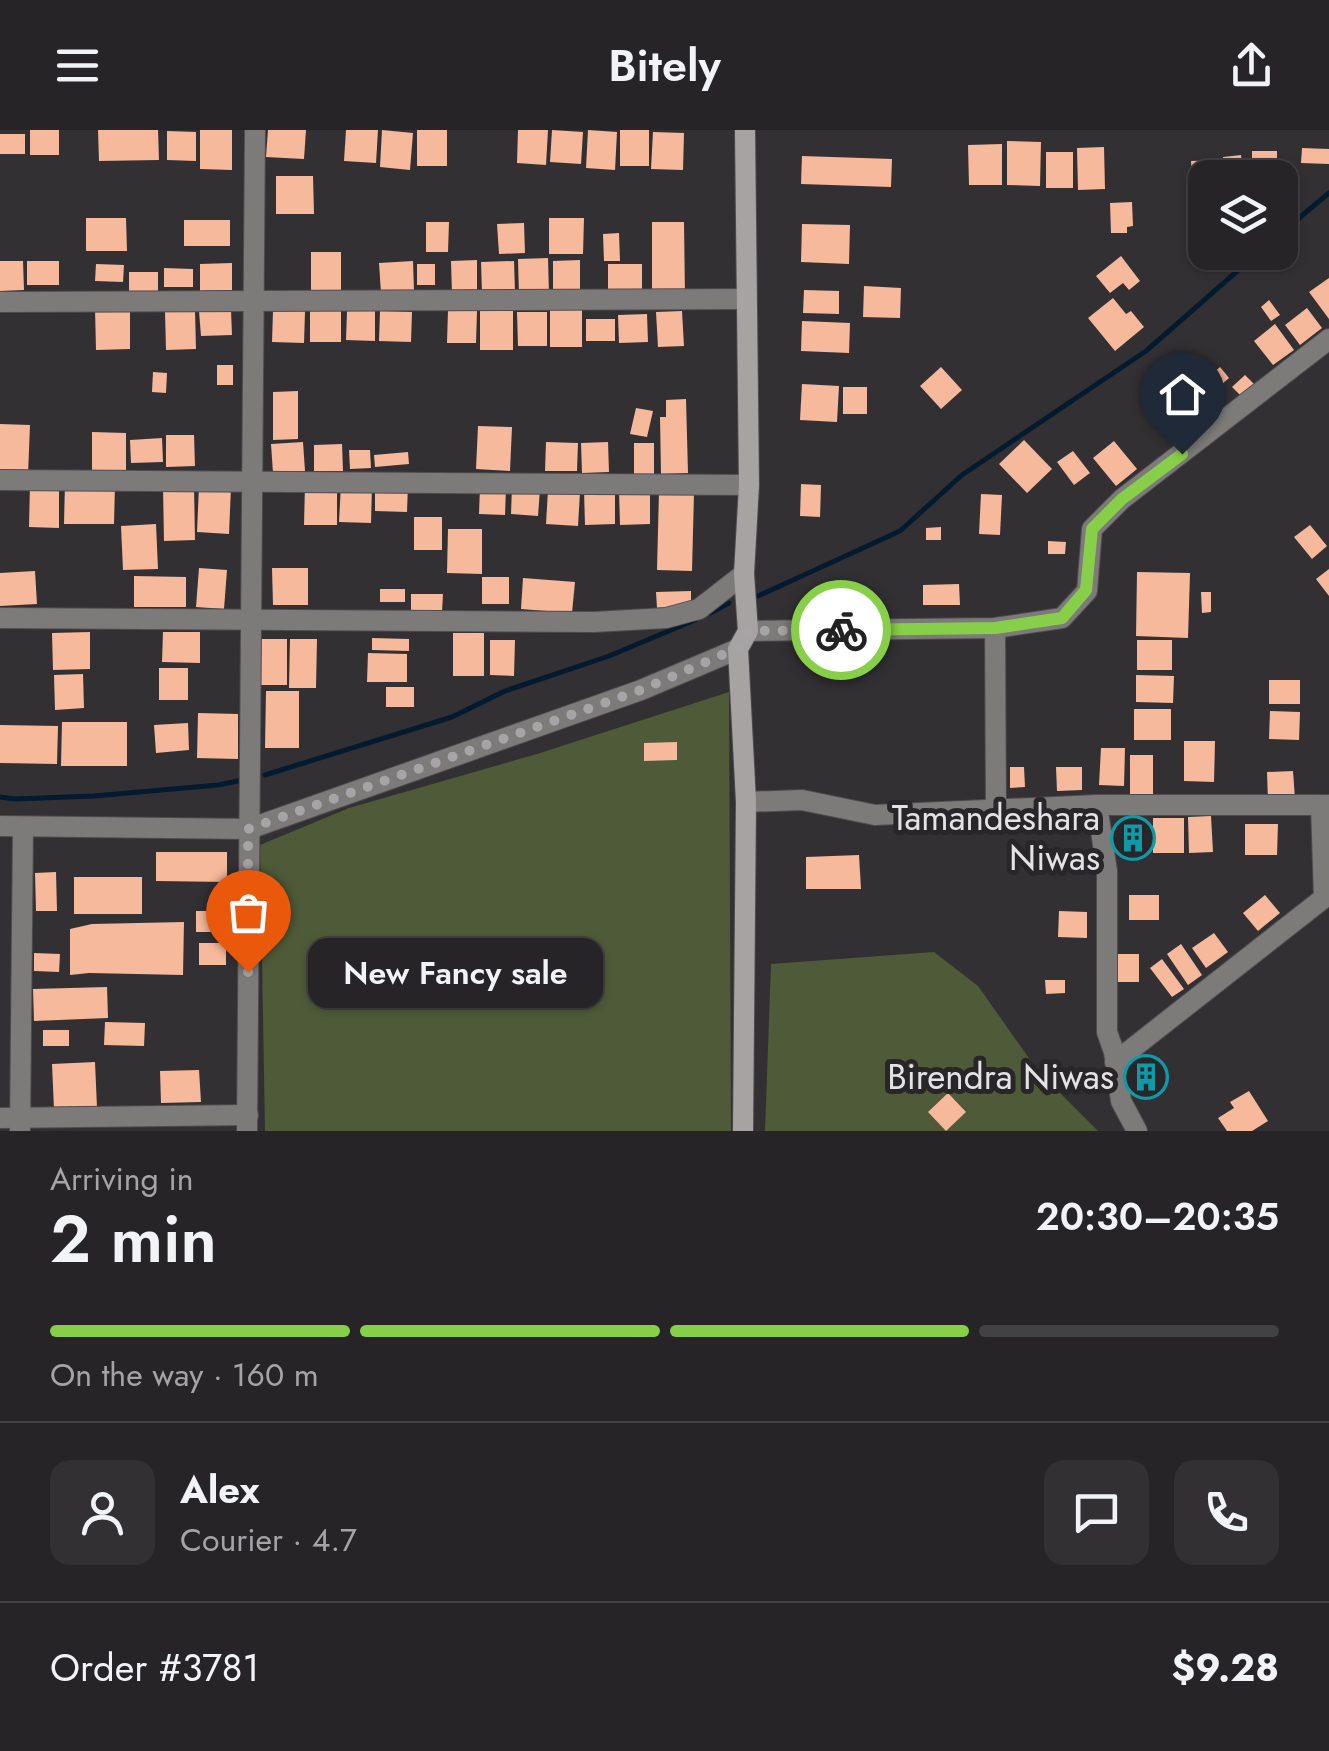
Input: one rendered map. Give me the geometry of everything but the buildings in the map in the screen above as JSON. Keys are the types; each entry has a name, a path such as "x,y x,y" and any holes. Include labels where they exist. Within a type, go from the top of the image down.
{"street":[{"path":"22,827 13,1122 248,1123 255,130"},
{"path":"743,1131 743,640 750,485 745,130"},
{"path":"0,302 746,299"},
{"path":"0,826 248,829 641,690 743,640 995,628 1062,618 1086,590 1092,529 1122,499 1329,340"},
{"path":"0,480 750,485"},
{"path":"0,618 594,622 666,618 699,609 744,574"},
{"path":"995,628 996,811"},
{"path":"746,802 802,800 875,814 1097,805 1325,805 1326,896 1116,1062"},
{"path":"1097,805 1107,872 1107,1032 1121,1101 1138,1131"}],"green space":[{"path":"729,692 731,1131 265,1131 260,845 349,808 537,754"},
{"path":"934,952 978,986 1038,1071 1098,1131 765,1131 771,964"}],"waterway":[{"path":"1298,219 1329,193"},
{"path":"758,596 900,531 962,475 1146,351 1238,270"},
{"path":"710,613 729,603"},
{"path":"265,775 452,717 505,691 609,656 695,620"},
{"path":"0,797 94,796 238,781"}],"way so far":[{"path":"248,972 248,829 641,690 738,648 748,631 841,630"}],"place":[{"name":"Tamandeshara Niwas","path":"1133,838"},
{"name":"New Fancy sale","path":"248,972"},
{"name":"Birendra Niwas","path":"1146,1077"}],"route":[{"path":"841,630 995,628 1062,618 1086,590 1092,529 1122,499 1182,454"}]}
